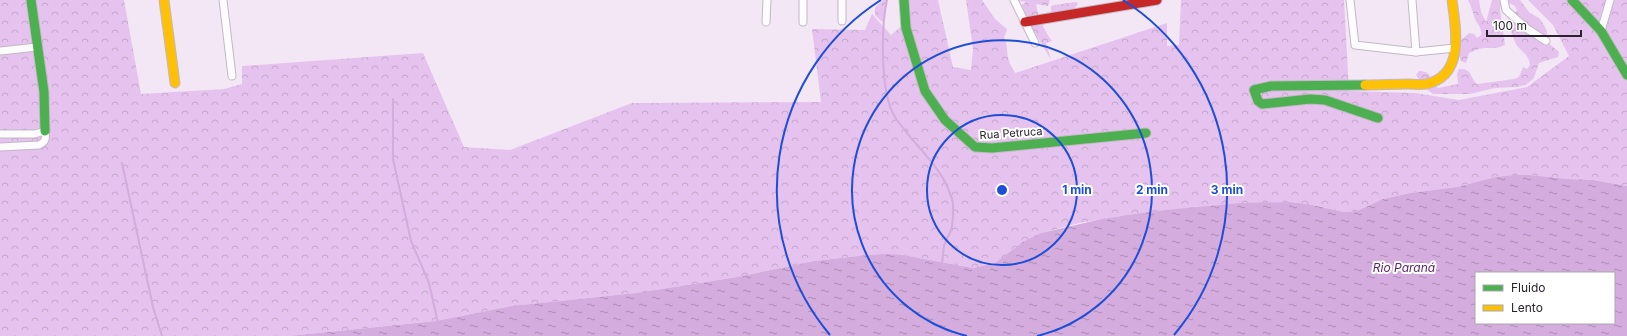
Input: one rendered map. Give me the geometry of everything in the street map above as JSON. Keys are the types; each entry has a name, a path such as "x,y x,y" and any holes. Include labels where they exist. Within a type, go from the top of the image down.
{"street":[{"path":"0,147 39,145 45,141 44,92 31,0"},
{"path":"164,0 175,83"},
{"path":"222,0 232,76"},
{"path":"766,22 767,0"},
{"path":"803,0 803,22"},
{"path":"842,0 842,21"},
{"name":"Rua Petruca","path":"904,0 906,28 925,91 945,120 975,147 992,148 1146,133"},
{"path":"1014,0 1035,43"},
{"path":"1025,22 1157,0"},
{"path":"1350,0 1355,46 1416,52 1455,48"},
{"path":"1412,0 1416,52"},
{"path":"1378,118 1325,100 1310,99 1262,104 1258,101 1254,90 1271,86 1425,84 1436,81 1452,66 1455,48 1452,0"},
{"path":"1504,0 1506,10 1526,28 1546,41"},
{"path":"1572,0 1601,31 1627,75"},
{"path":"1601,31 1610,0"},
{"path":"0,51 37,47"},
{"path":"0,134 35,134 45,131"}],"green space":[{"path":"0,0 124,0 141,94 224,89 242,84 242,66 423,53 464,147 510,150 632,103 821,102 812,29 865,30 872,14 891,35 910,19 908,0 938,0 953,67 971,70 973,49 966,0 982,0 995,19 1007,29 1004,38 1008,58 1015,73 1167,23 1167,46 1179,45 1181,0 1344,0 1349,91 1415,93 1459,100 1527,87 1569,56 1553,25 1528,0 1627,0 1627,186 1593,180 1513,175 1495,177 1457,187 1410,193 1383,199 1357,211 1344,212 1308,204 1290,202 1154,211 1079,223 1041,233 995,263 973,268 903,255 858,256 814,261 737,277 636,293 511,306 436,321 289,336 0,336"},
{"path":"883,0 888,0 882,22 875,15 875,8"},
{"path":"1015,0 1050,0 1048,6 1036,4 1038,14 1052,41 1046,43 1051,60 1024,14 1022,5 1026,2"},
{"path":"1468,0 1479,0 1481,12 1486,22 1492,0 1520,0 1530,13 1539,18 1542,22 1547,31 1546,41 1559,52 1558,57 1539,63 1534,78 1526,85 1495,88 1470,94 1433,94 1425,88 1416,75 1419,71 1429,74 1438,88 1458,84 1457,74 1459,69 1469,71 1477,84 1514,79 1519,77 1523,67 1527,69 1530,65 1527,57 1516,45 1509,24 1508,17 1517,11 1515,6 1505,1 1501,4 1500,9 1505,45 1497,48 1483,48 1477,50 1469,53 1466,63 1461,61 1459,56 1461,40 1469,33 1474,34 1477,38 1481,35 1481,29 1475,19"},
{"path":"1076,2 1078,3 1076,7 1071,11 1051,13 1051,6"}],"water":[{"name":"Rio Paraná","path":"1513,175 1593,180 1627,186 1627,336 289,336 436,321 511,306 636,293 737,277 814,261 858,256 886,254 903,255 973,268 995,263 1023,242 1041,233 1102,219 1154,211 1241,203 1290,202 1308,204 1344,212 1357,211 1383,199 1410,193 1457,187 1495,177"}],"waterway":[{"path":"887,0 884,26 883,60 884,77 890,106 902,127 934,165 947,187 953,202 952,226 944,246 942,264"},
{"path":"393,99 393,159 411,241 429,283 438,323"},
{"path":"122,163 153,307 162,336"}],"traffic: fast":[{"path":"31,0 44,92 45,131"},
{"path":"904,0 906,28 925,91 945,120 975,147 992,148 1146,133"},
{"path":"1572,0 1601,31 1627,75"},
{"path":"1365,85 1271,86 1254,90 1258,101 1262,104 1310,99 1325,100 1378,118"}],"traffic: slow":[{"path":"164,0 175,83"},
{"path":"1365,85 1426,84 1438,79 1447,72 1452,62 1456,37 1452,0"}],"traffic: jam":[{"path":"1025,22 1157,0"}]}
